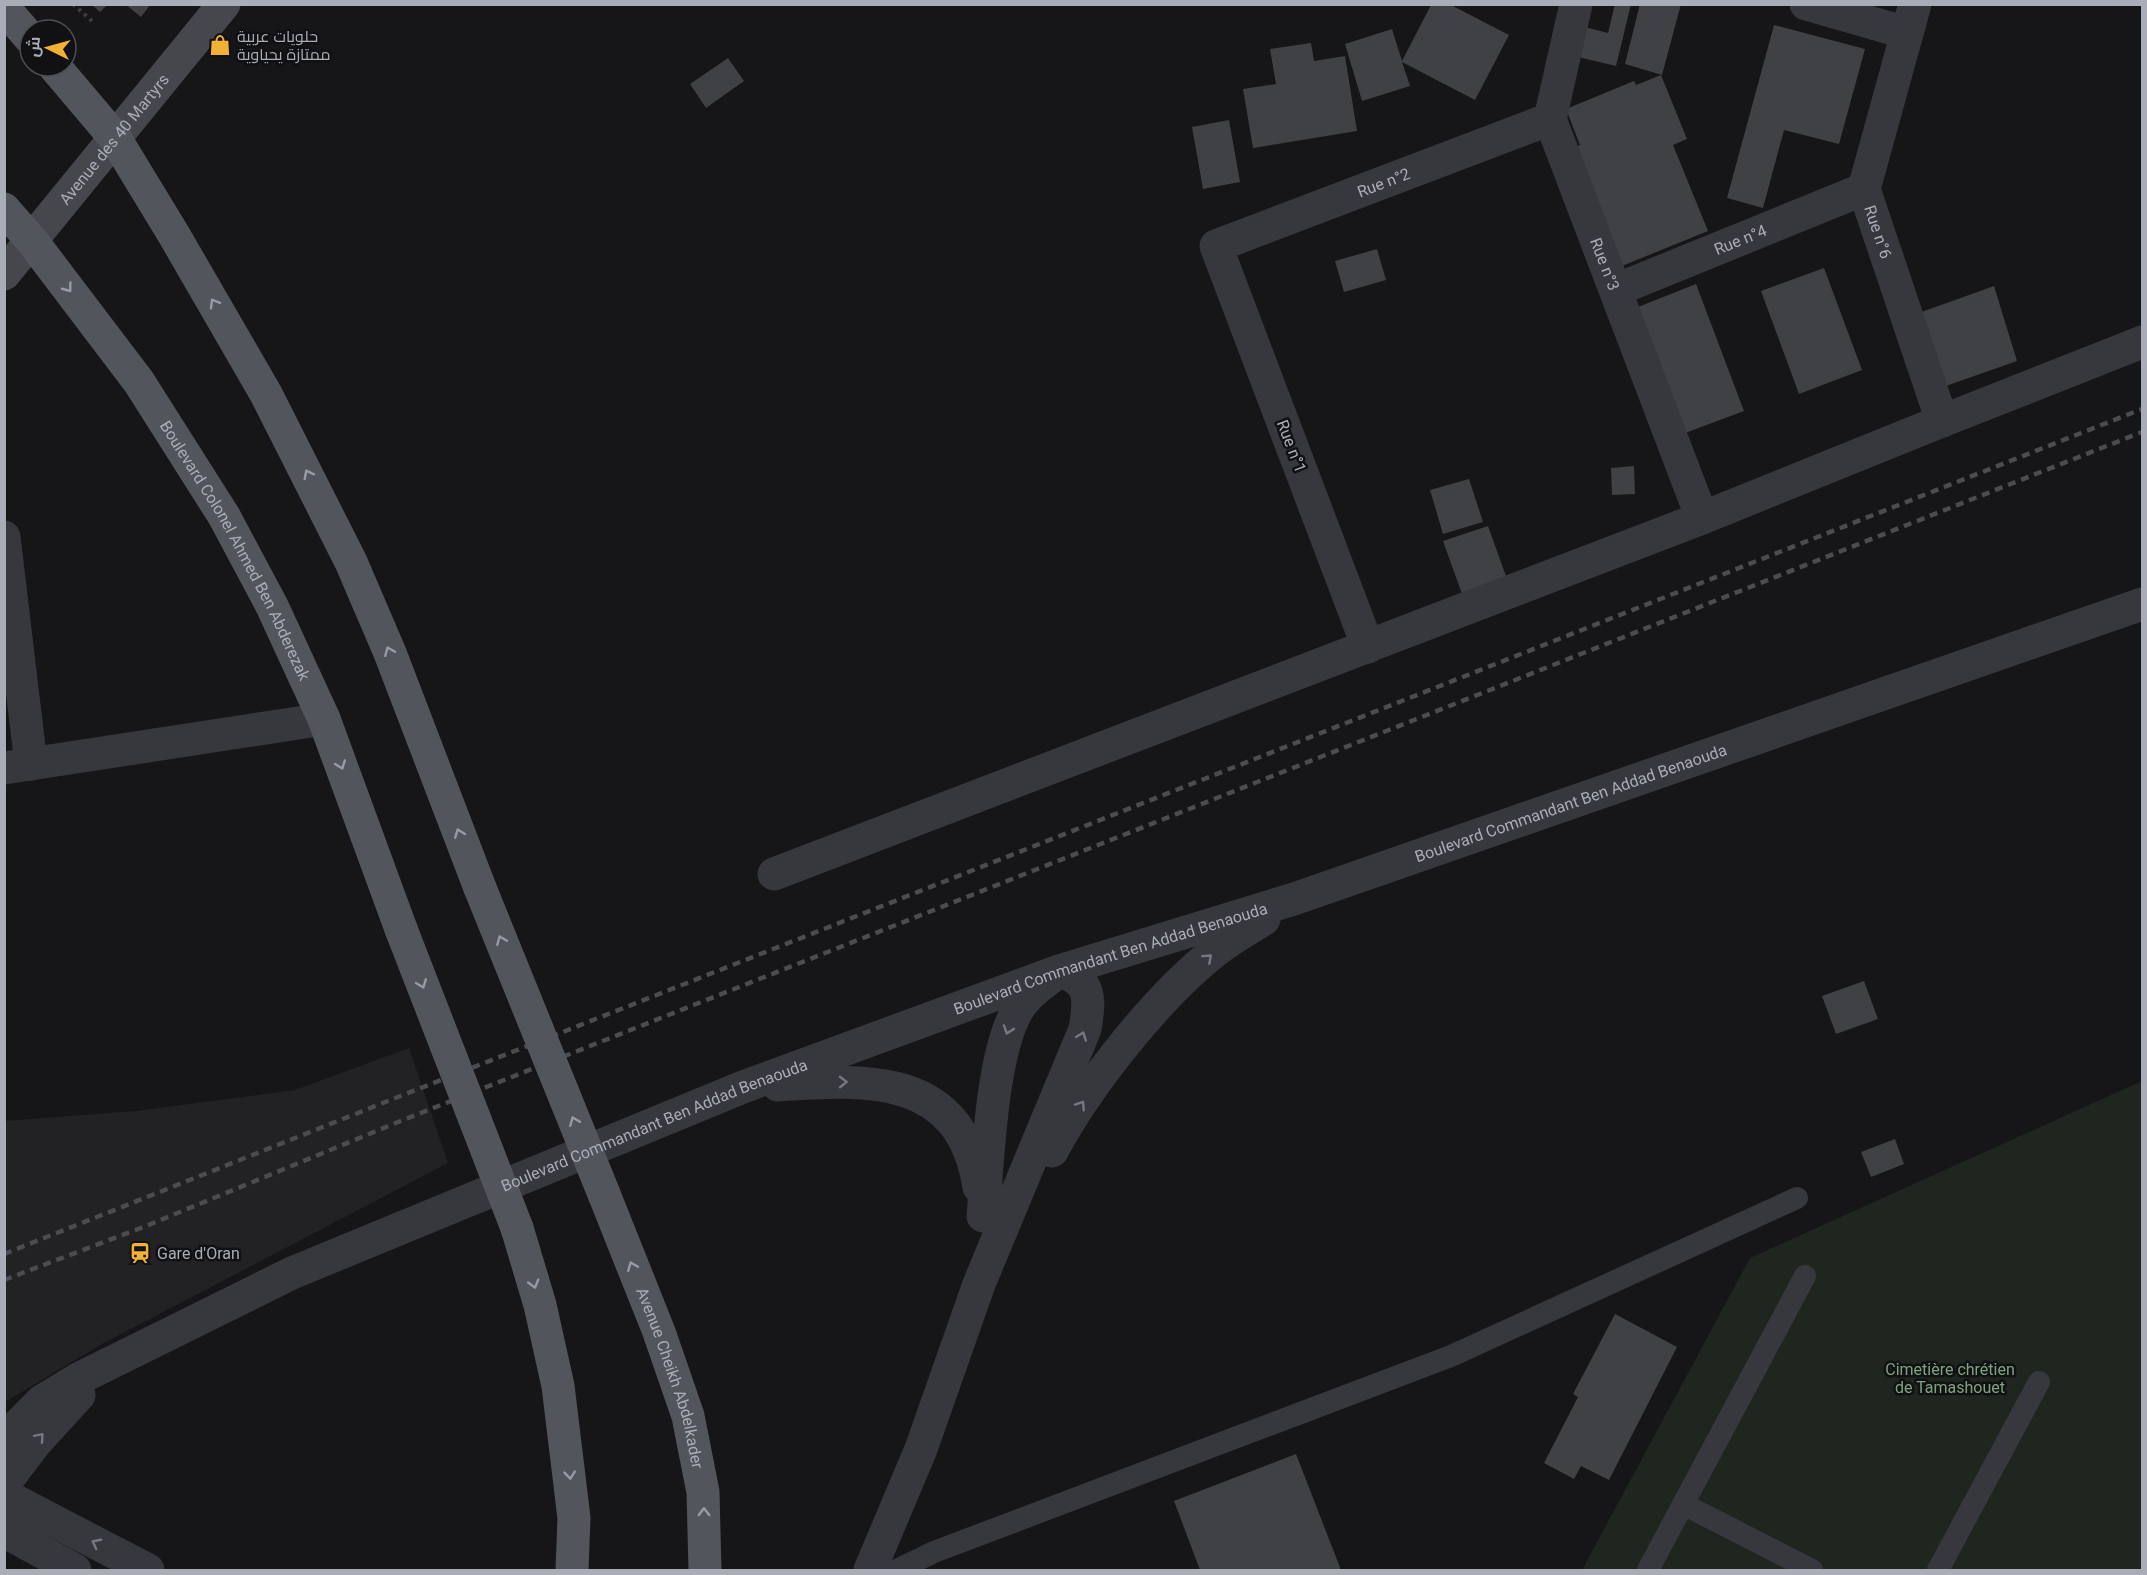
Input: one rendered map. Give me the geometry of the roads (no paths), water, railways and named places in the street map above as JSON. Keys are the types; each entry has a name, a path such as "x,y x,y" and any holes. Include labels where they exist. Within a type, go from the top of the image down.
{"main road":[{"name":"Avenue des 40 Martyrs","path":"4,274 224,4"},
{"path":"4,8 18,24"},
{"name":"Avenue Cheikh Abdelkader","path":"64,78 115,138 266,394 341,541 390,653 480,888 659,1332 688,1416 703,1492 705,1570"},
{"name":"Boulevard Colonel Ahmed Ben Abderezak","path":"4,209 32,241 139,381 224,516 272,606 324,719 401,929 518,1228 540,1305 558,1386 574,1518 572,1570"}],"street":[{"path":"1550,119 1576,4"},
{"path":"1806,4 1911,19"},
{"name":"Rue n°6","path":"1911,19 1864,189 1942,421"},
{"name":"Rue n°2","path":"1216,246 1550,119"},
{"name":"Rue n°3","path":"1550,119 1702,518"},
{"name":"Rue n°4","path":"1616,290 1864,189"},
{"name":"Rue n°1","path":"1216,246 1368,647"},
{"path":"774,874 1702,518 2142,342"},
{"path":"4,537 18,766 324,719"},
{"name":"Boulevard Commandant Ben Addad Benaouda","path":"4,1439 42,1401 78,1378 292,1273 743,1088 1059,971 1294,898 2142,604"},
{"path":"979,1284 1059,1137 1135,1033 1174,989 1217,950 1294,898"},
{"path":"870,1570 921,1449 979,1284 1085,1029 1088,998 1085,986 1079,979 1059,971 1024,1000 1012,1020 1003,1044 989,1150 979,1284"},
{"path":"743,1088 855,1082 893,1086 926,1098 950,1117 966,1143 977,1173 984,1216"},
{"name":"Boulevard Commandant Ben Addad Benaouda","path":"4,1484 36,1442 65,1412 101,1368"},
{"path":"4,1495 148,1570"},
{"path":"4,1531 75,1570"}],"lane":[{"path":"897,1570 934,1552 1451,1356 1797,1198"},
{"path":"1648,1570 1805,1276"},
{"path":"1938,1570 2039,1382"},
{"path":"1683,1504 1812,1570"}],"railway":[{"path":"4,1254 2142,409"},
{"path":"4,1280 146,1226 403,1120 2142,432"}],"place":[{"name":"حلويات عربية ممتازة يحياوية","path":"220,45"},
{"name":"Gare d'Oran","path":"140,1253"}],"park label":[{"name":"Cimetière chrétien de Tamashouet","path":"1950,1378"}]}
